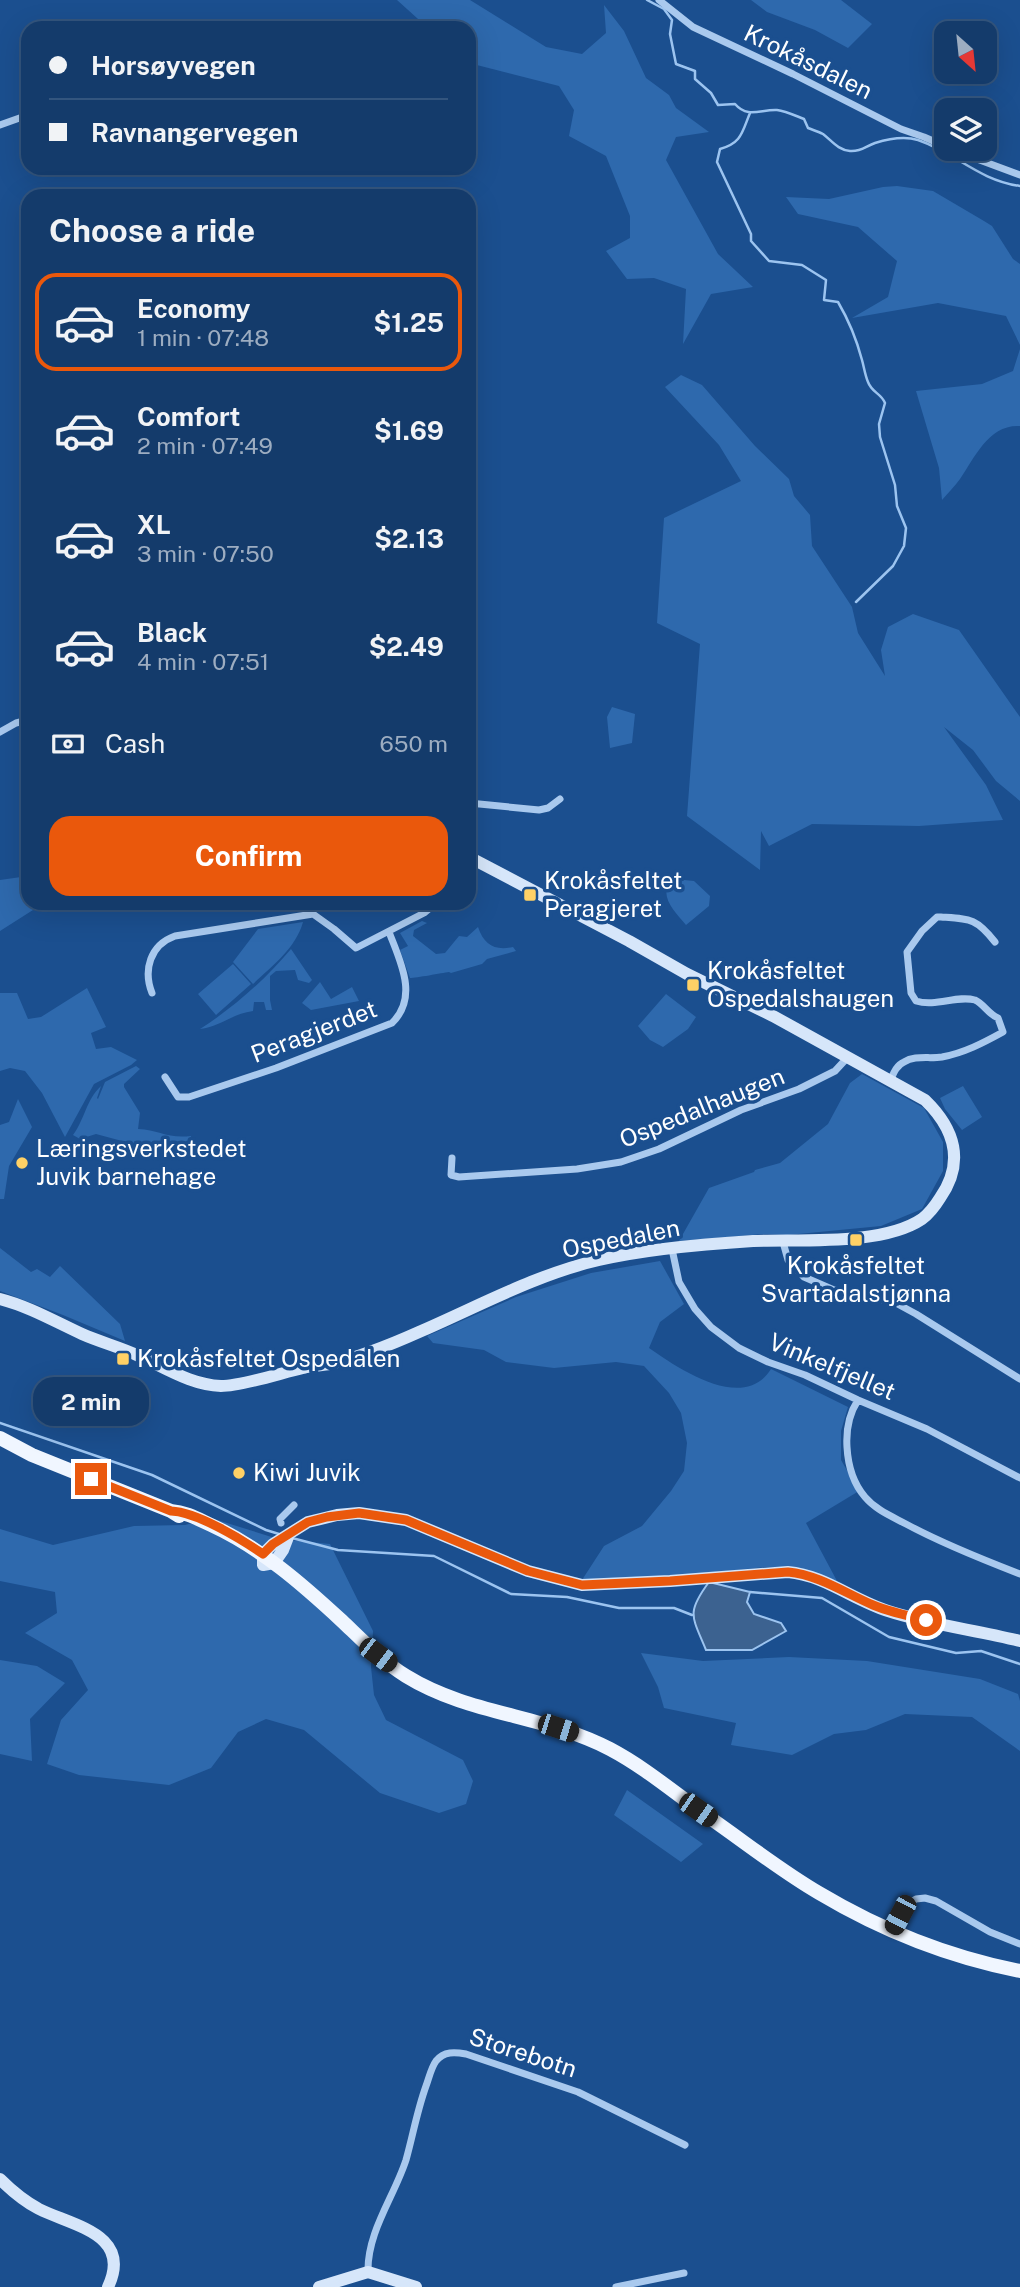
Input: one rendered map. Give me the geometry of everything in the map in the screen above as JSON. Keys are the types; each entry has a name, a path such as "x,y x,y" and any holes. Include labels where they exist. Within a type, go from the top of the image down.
{"main road":[{"path":"0,1438 32,1455"},
{"path":"0,1445 32,1455 171,1511 267,1561 393,1667 437,1693 575,1734 610,1749 635,1763 801,1882 851,1911 891,1930 962,1957 1020,1971"}],"street":[{"name":"Krokåsdalen","path":"659,0 693,27 892,125 934,142"},
{"path":"0,125 21,118"},
{"name":"Krokåsdalen","path":"983,161 1020,175"},
{"path":"0,732 21,722"},
{"path":"476,804 539,810 548,808 560,799"},
{"name":"Ospedalen","path":"0,1299 136,1354 186,1379 227,1386 313,1365 323,1366 356,1356 548,1276 608,1258 755,1241 858,1237 897,1231 927,1215 945,1192 955,1162 954,1150 948,1128 937,1111 925,1100 773,1016 687,974 476,863"},
{"path":"152,993 148,983 148,966 159,944 175,936 313,914 356,948 428,910"},
{"path":"891,1079 895,1070 906,1060 940,1057 967,1050 1003,1032 998,1018 976,1001 966,999 928,1004 916,1001 911,993 907,952 918,936 941,916 971,920 979,924 995,942"},
{"name":"Peragjerdet","path":"165,1077 178,1097 189,1097 276,1068 392,1023 400,1014 407,989 389,932"},
{"name":"Ospedalhaugen","path":"452,1158 451,1174 459,1177 587,1168 621,1162 659,1149 741,1110 799,1089 835,1070 848,1056"},
{"path":"783,1242 788,1260 804,1277 834,1290 894,1302 1020,1379"},
{"name":"Vinkelfjellet","path":"672,1249 680,1282 695,1309 711,1327 739,1348 768,1362 805,1374 927,1429 1020,1478"},
{"path":"858,1400 847,1429 847,1459 865,1497 876,1507 936,1541 1020,1574"},
{"path":"281,1522 280,1519 295,1505"},
{"path":"267,1561 283,1550 288,1536 308,1522 359,1513 406,1520 528,1571 582,1585 800,1573 826,1582 885,1610 1020,1641"},
{"path":"891,1930 906,1905 916,1899 925,1898 936,1900 989,1932 1020,1944"},
{"name":"Storebotn","path":"368,2272 367,2261 371,2245 405,2161 413,2124 431,2071 438,2059 448,2053 466,2054 578,2092 685,2145"},
{"path":"0,2179 29,2204 98,2235 108,2246 113,2262 108,2287"},
{"path":"319,2287 368,2272 416,2287"},
{"path":"616,2287 684,2273"}],"shaded area":[{"path":"397,0 470,0 546,47 582,54 606,33 604,5 624,31 646,78 669,95 676,108 709,132 676,137 666,160 718,254 753,287 711,294 683,344 686,289 654,278 627,279 606,251 630,238 630,216 606,156 569,136 574,110 559,86 476,65 476,21 420,21"},
{"path":"751,0 841,0 872,24 848,48 815,30 767,12"},
{"path":"897,186 933,191 992,226 1013,259 1020,264 1020,345 1006,316 938,303 852,318 888,297 897,261 858,227 798,214 786,197 829,199"},
{"path":"1020,349 1020,426 1000,430 991,436 942,500 939,468 916,391 982,384 1013,371"},
{"path":"681,375 702,385 755,446 789,479 794,496 810,515 812,546 852,607 858,633 885,676 881,650 888,627 913,614 959,630 1020,717 1020,801 996,781 973,750 944,727 986,785 1003,820 919,826 812,824 769,846 761,831 760,870 687,816 700,644 657,623 664,518 741,481 719,445 665,387"},
{"path":"612,707 635,714 632,743 610,748 607,717"},
{"path":"21,877 21,910 33,910 0,931 0,880"},
{"path":"684,880 694,881 710,896 709,906 686,925 672,907 666,892 667,887"},
{"path":"422,921 427,923 414,930 413,936 436,954 445,953 459,936 467,937 478,927 483,938 491,945 513,947 516,951 451,973 410,978 400,950 408,946 400,933"},
{"path":"303,922 289,948 253,984 233,962 258,929"},
{"path":"291,949 312,980 309,983 298,980 295,970 276,971 270,976 272,1010 266,1010 264,1002 254,1002 253,1011 200,1029 248,992"},
{"path":"233,964 251,984 216,1015 198,994"},
{"path":"320,982 331,999 352,987 359,1001 311,1010 302,1003"},
{"path":"87,988 106,1027 91,1033 96,1049 111,1047 137,1060 94,1084 65,1137 42,1093 25,1071 10,1068 0,1071 0,993 17,993 28,1019 41,1017"},
{"path":"666,994 696,1017 688,1029 663,1047 650,1040 638,1026"},
{"path":"136,1066 140,1069 124,1087 140,1113 138,1129 191,1136 188,1154 148,1148 96,1134 80,1139 73,1135 96,1091 101,1086 98,1099 105,1082"},
{"path":"862,1074 924,1108 943,1142 943,1171 922,1209 881,1226 679,1241 709,1188 780,1163 828,1124 850,1083"},
{"path":"963,1086 982,1117 962,1130 945,1109 940,1098"},
{"path":"18,1099 32,1127 9,1166 4,1199 0,1199 0,1125 9,1122"},
{"path":"0,1248 31,1272 37,1269 50,1277 60,1266 120,1324 125,1341 0,1291"},
{"path":"660,1261 684,1304 660,1322 649,1348 711,1383 745,1387 759,1382 771,1369 848,1407 841,1431 841,1460 859,1491 806,1523 837,1581 794,1567 582,1580 604,1546 642,1526 684,1471 687,1443 681,1413 669,1393 644,1366 616,1362 554,1368 506,1362 484,1350 433,1343 427,1336 516,1297 591,1273"},
{"path":"211,1518 278,1539 330,1544 373,1631 371,1667 374,1695 386,1720 463,1760 473,1781 466,1804 439,1813 380,1793 304,1730 266,1719 238,1732 211,1768 169,1785 79,1775 47,1764 61,1720 88,1690 72,1660 25,1633 57,1613 55,1592 0,1581 0,1529 53,1545 134,1526 185,1525"},
{"path":"709,1582 750,1592 747,1602 754,1614 781,1623 786,1631 752,1650 706,1650 695,1622 694,1608"},
{"path":"641,1653 703,1661 789,1657 867,1661 980,1679 1018,1694 1020,1751 972,1717 905,1714 866,1730 834,1734 792,1755 731,1745 736,1723 664,1708 658,1687"},
{"path":"0,1660 37,1666 65,1683 30,1719 32,1761 0,1754"},
{"path":"627,1790 703,1844 681,1862 614,1815"}],"waterway":[{"path":"647,0 664,9 672,20 670,34 676,64 695,71 695,79 711,93 718,105 735,104 750,112 787,112 804,119 808,128 850,151 891,139 918,140 992,178 1020,186"},
{"path":"750,113 737,140 720,149 717,162 751,234 751,241 769,261 802,265 826,280 824,300 838,302 855,338 868,382 885,403 879,424 880,437 895,485 897,506 906,528 904,546 893,566 856,602"},
{"path":"0,1423 152,1475 279,1534"},
{"path":"292,1538 338,1550 434,1556 511,1594 567,1597 619,1608 674,1608 692,1615"},
{"path":"750,1592 822,1598 889,1637 956,1653 981,1651 1020,1664"}],"place":[{"name":"Krokåsfeltet Peragjeret","path":"530,895"},
{"name":"Krokåsfeltet Ospedalshaugen","path":"693,985"},
{"name":"Læringsverkstedet Juvik barnehage","path":"22,1163"},
{"name":"Krokåsfeltet Svartadalstjønna","path":"856,1240"},
{"name":"Krokåsfeltet Ospedalen","path":"123,1359"},
{"name":"Kiwi Juvik","path":"239,1473"}],"route":[{"path":"91,1479 171,1511 181,1511 232,1535 263,1554 273,1544 308,1522 346,1514 383,1515 432,1529 528,1571 582,1585 800,1573 826,1582 885,1610 926,1620"}]}
